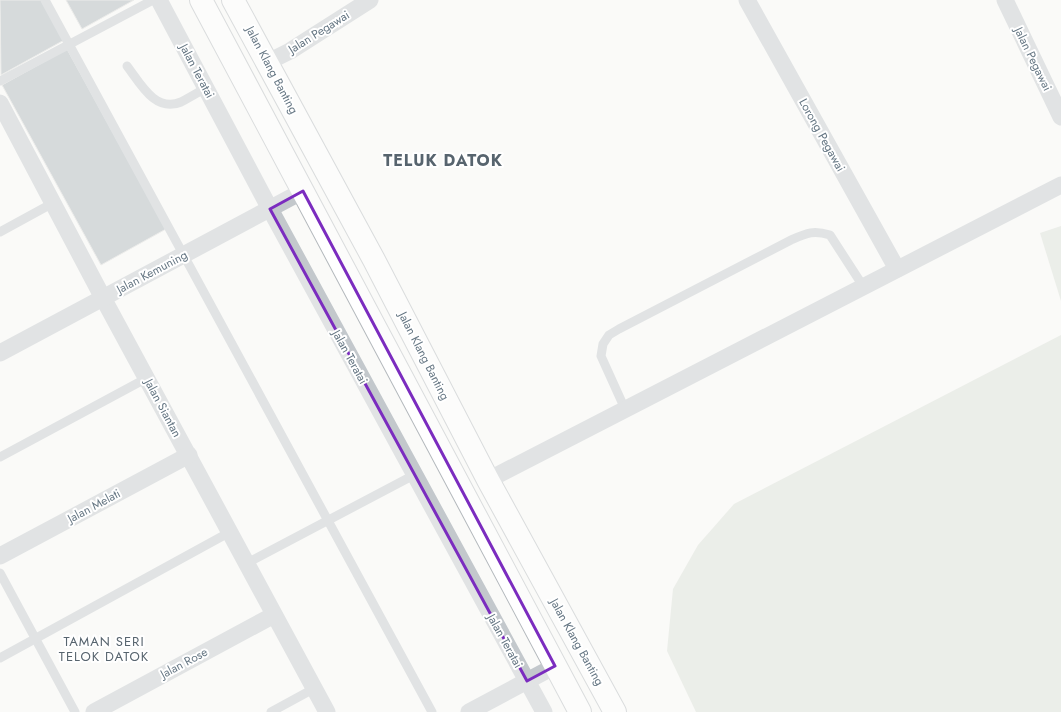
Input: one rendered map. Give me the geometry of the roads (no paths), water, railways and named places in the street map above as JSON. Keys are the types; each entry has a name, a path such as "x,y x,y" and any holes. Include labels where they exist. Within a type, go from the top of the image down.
{"highway":[{"path":"201,0 580,712"},
{"name":"Jalan Klang Banting","path":"234,0 374,260 488,480 616,712"}],"street":[{"name":"Jalan Teratai","path":"159,0 270,209 544,712"},
{"name":"Jalan Pegawai","path":"268,62 290,51 370,0"},
{"name":"Lorong Pegawai","path":"747,0 897,269"},
{"name":"Jalan Pegawai","path":"1005,0 1061,117"},
{"name":"Jalan Siantan","path":"0,103 103,298 327,712"},
{"path":"488,480 1061,185"},
{"name":"Jalan Kemuning","path":"0,353 303,191"},
{"name":"Jalan Melati","path":"0,556 189,456"},
{"name":"Jalan Rose","path":"94,712 274,615"},
{"path":"469,712 556,666"}],"lane":[{"path":"45,0 432,712"},
{"path":"0,81 153,0"},
{"path":"126,66 150,97 158,103 180,103 206,88"},
{"path":"0,232 53,203"},
{"path":"625,409 600,356 603,344 609,335 785,243 809,232 821,232 830,235 863,286"},
{"path":"0,457 147,378"},
{"path":"247,563 414,474"},
{"path":"0,658 230,532"},
{"path":"0,573 74,712"},
{"path":"271,712 314,688"}],"district":[{"name":"TELUK DATOK","path":"443,160"},
{"name":"TAMAN SERI TELOK DATOK","path":"104,648"}]}
